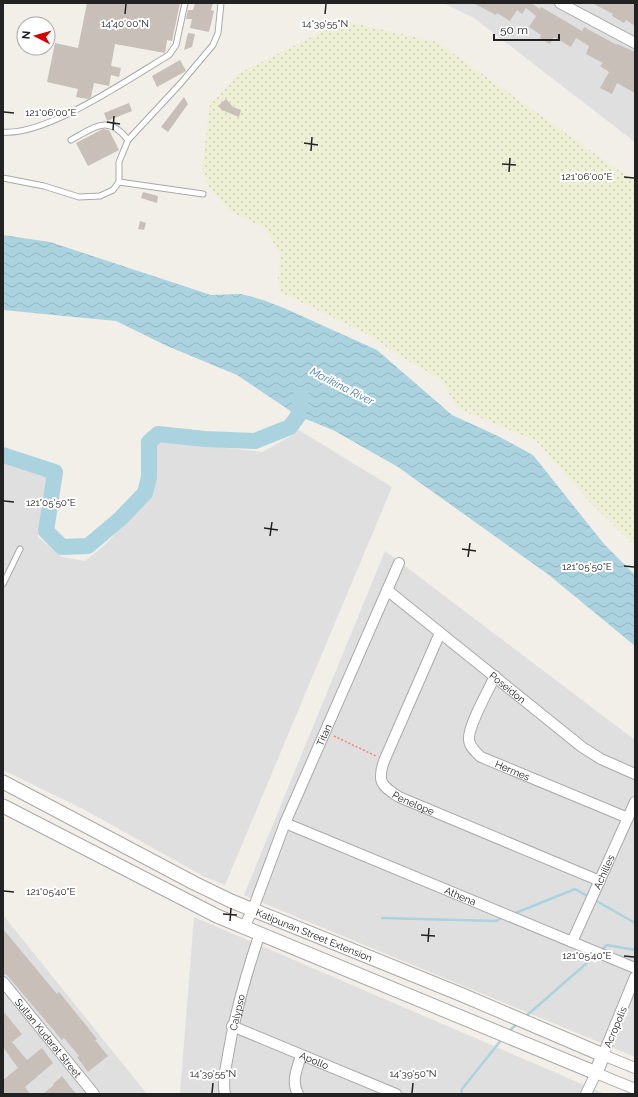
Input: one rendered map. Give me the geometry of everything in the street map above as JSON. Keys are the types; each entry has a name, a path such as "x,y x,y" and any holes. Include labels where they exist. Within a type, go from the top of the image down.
{"street":[{"path":"560,3 635,43"},
{"name":"Titan","path":"244,927 253,910 285,823 399,563"},
{"name":"Poseidon","path":"387,590 582,747 635,774"},
{"name":"Penelope","path":"440,633 384,761 380,774 380,780 388,790 399,797 600,881"},
{"name":"Hermes","path":"495,676 473,723 469,739 472,748 481,757 628,818"},
{"name":"Katipunan Street Extension","path":"3,782 194,883 253,910 460,994 635,1068"},
{"name":"Achilles","path":"572,942 635,802"},
{"name":"Katipunan Street Extension","path":"3,806 217,916 635,1089"},
{"name":"Athena","path":"285,823 635,968"},
{"name":"Calypso","path":"225,1094 225,1071 232,1026 242,987 260,934"},
{"name":"Acropolis","path":"603,1055 635,978"},
{"name":"Sultan Kudarat Street","path":"3,982 94,1094"},
{"name":"Apollo","path":"232,1026 301,1056 396,1094"},
{"path":"586,1094 603,1055"},
{"path":"298,1094 294,1086 301,1056"}],"lane":[{"path":"3,132 11,133 41,126 92,101 170,55 176,45 185,3"},
{"path":"3,178 44,186 79,197 89,198 100,196 113,190 119,182 119,162 128,140 181,83 213,45 218,32 221,3"},
{"path":"72,140 96,127 106,125 116,127 128,140"},
{"path":"119,182 203,194"},
{"path":"3,584 20,549"}],"path":[{"path":"325,732 384,761"}],"shaded area":[{"path":"443,3 635,3 635,142 474,18"},
{"path":"297,429 392,487 225,885 203,876 85,810 3,770 3,463 46,477 38,537 62,557 85,561 105,545 153,493 156,440 262,452 293,435"},
{"path":"385,551 635,740 635,1057 244,895"},
{"path":"3,915 147,1094 3,1094"},
{"path":"194,917 605,1094 180,1094"}],"green space":[{"path":"344,21 437,42 631,179 635,184 635,546 589,501 536,441 457,408 442,380 398,355 367,334 280,292 278,277 281,256 265,228 231,212 208,186 202,168 210,104 239,73"}],"water":[{"name":"Marikina River","path":"3,235 50,242 211,295 241,294 263,300 377,350 452,415 498,436 533,455 604,544 635,575 635,646 549,575 398,467 333,430 298,416 237,375 167,346 116,321 3,310"}],"building":[{"path":"87,3 180,3 172,41 167,40 165,53 115,44 111,66 121,68 119,77 111,75 109,86 94,83 91,97 88,99 76,97 78,89 47,82 52,56 56,56 56,43 78,48"},
{"path":"195,3 213,3 211,10 214,11 209,32 190,28 192,19 186,19 188,10 193,10"},
{"path":"473,3 531,3 540,9 541,7 582,31 584,27 617,45 635,52 635,93 617,83 612,94 600,88 609,72 600,66 603,63 586,54 589,46 576,38 571,47 554,37 550,44 540,38 541,35 529,27 536,16 526,8 522,14 517,10 510,21 497,13 496,15"},
{"path":"592,3 635,3 635,26 626,20 624,23 612,16 613,14"},
{"path":"188,33 195,34 192,47 184,50"},
{"path":"180,60 186,71 157,87 152,76"},
{"path":"184,97 188,104 168,132 161,127"},
{"path":"226,99 233,107 241,110 239,117 222,110 218,106"},
{"path":"129,103 132,111 107,121 104,113"},
{"path":"103,129 109,130 119,150 88,166 76,143"},
{"path":"143,192 158,196 157,203 141,198"},
{"path":"140,221 146,223 144,230 138,229"},
{"path":"3,929 57,994 59,992 97,1039 95,1040 108,1056 88,1072 77,1057 79,1056 64,1038 62,1040 6,974 3,976"},
{"path":"3,1011 22,1034 12,1042 27,1060 42,1048 53,1063 25,1087 30,1094 3,1094 3,1080 18,1068 3,1047"},
{"path":"62,1076 76,1094 43,1094 54,1085 53,1084"}],"waterway":[{"path":"3,455 55,472 46,531 62,547 88,546 120,519 145,493 149,477 149,442 158,434 205,439 255,441 290,427 298,416 301,395"},
{"path":"513,914 575,889 589,897"},
{"path":"593,899 635,923"},
{"path":"382,918 496,921 504,917"},
{"path":"601,950 607,945 635,950"},
{"path":"525,1017 596,955"},
{"path":"508,1032 518,1023"},
{"path":"461,1094 462,1089 502,1039"}]}
